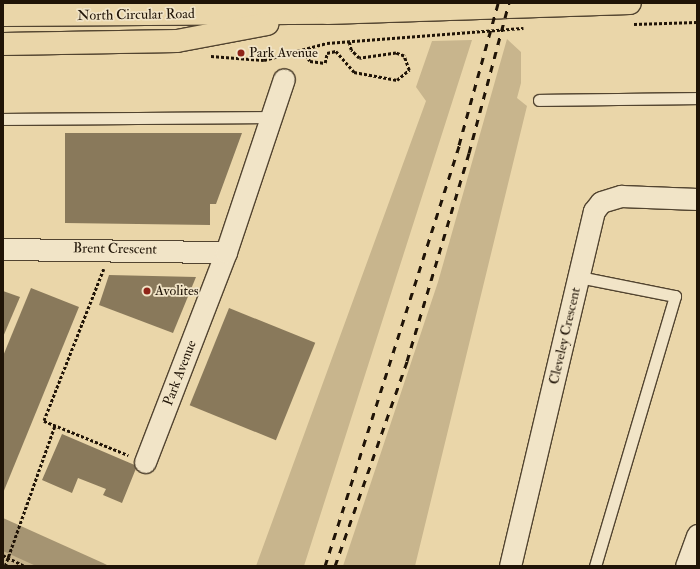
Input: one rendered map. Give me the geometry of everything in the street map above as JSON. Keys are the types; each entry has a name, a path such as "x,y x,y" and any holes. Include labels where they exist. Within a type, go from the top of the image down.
{"highway":[{"name":"North Circular Road","path":"3,15 327,13 630,3"},
{"path":"3,44 177,41 327,13"}],"street":[{"name":"Park Avenue","path":"145,462 226,252 284,79"},
{"name":"Cleveley Crescent","path":"510,566 594,211 601,202 642,196 697,199"},
{"name":"Brent Crescent","path":"3,249 112,248 226,252"},
{"path":"686,566 697,535"}],"lane":[{"path":"539,100 697,98"},
{"path":"3,119 271,117"},
{"path":"579,277 675,296 595,566"}],"path":[{"path":"203,56 264,60 349,42 529,28"},
{"path":"303,51 310,61 325,63 327,53 336,51 354,72 397,80 409,70 404,56 396,53 359,58 349,42"},
{"path":"112,248 44,421 145,462"},
{"path":"5,566 55,425"},
{"path":"3,555 25,566"}],"shaded area":[{"path":"507,39 521,52 521,83 517,98 527,106 415,566 343,566 438,282"},
{"path":"472,40 304,566 256,566 426,101 416,87 432,41"},
{"path":"3,518 109,566 36,566 3,551"},
{"path":"3,543 51,566 3,566"}],"building":[{"path":"65,133 242,133 216,204 210,204 210,225 65,223"},
{"name":"Avolites","path":"109,275 196,277 173,333 99,305"},
{"path":"31,288 79,307 3,493 3,356"},
{"path":"3,291 20,297 3,337"},
{"path":"229,308 315,343 276,440 190,405"},
{"path":"62,434 137,466 122,503 103,495 106,489 78,478 72,493 42,480"}],"railway":[{"path":"325,566 459,145 498,3"},
{"path":"335,566 407,361 469,153 509,3"}],"place":[{"name":"Park Avenue","path":"241,53"},
{"name":"Avolites","path":"147,291"}]}
